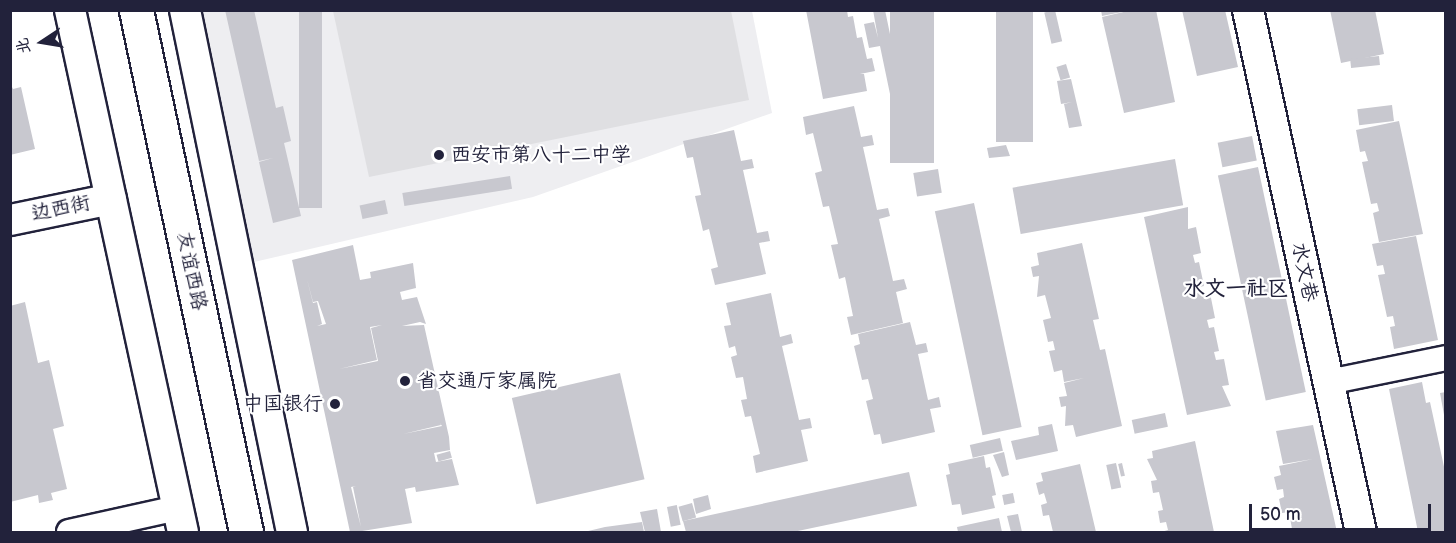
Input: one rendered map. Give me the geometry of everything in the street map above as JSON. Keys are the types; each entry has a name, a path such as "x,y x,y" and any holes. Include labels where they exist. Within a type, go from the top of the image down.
{"main road":[{"name":"友谊西路","path":"114,10 224,532"},
{"name":"友谊西路","path":"136,10 246,532"}],"street":[{"path":"69,532 180,520 70,10"},
{"path":"184,10 292,532"},
{"name":"水文巷","path":"1248,10 1361,532"},
{"name":"边西街","path":"10,220 111,199"},
{"path":"1328,382 1446,358"}],"shaded area":[{"name":"西安市第八十二中学","path":"193,11 752,11 772,113 533,197 250,263"},
{"path":"333,11 731,11 749,100 369,177"}],"building":[{"path":"225,10 254,10 276,108 283,106 291,141 284,143 301,216 273,223 259,162 273,158 259,161"},
{"path":"299,10 322,10 322,208 299,208"},
{"path":"806,10 847,10 848,17 853,16 857,38 862,37 867,59 872,58 875,71 860,74 864,74 867,91 823,99"},
{"path":"873,10 885,10 902,92 890,94 880,46 869,48 864,24 874,22 878,38"},
{"path":"890,10 934,10 934,163 890,163"},
{"path":"996,10 1033,10 1033,142 996,142"},
{"path":"1055,10 1062,41 1051,44 1044,12"},
{"path":"1101,10 1122,10 1122,12 1102,16"},
{"path":"1132,10 1156,10 1175,102 1124,113 1102,17"},
{"path":"1182,10 1225,10 1238,67 1197,76"},
{"path":"1330,10 1375,10 1384,54 1341,63"},
{"path":"1379,56 1380,65 1351,68 1350,59"},
{"path":"1066,64 1070,77 1061,80 1056,67"},
{"path":"1071,79 1082,126 1069,128 1064,104 1072,102 1061,104 1057,81"},
{"path":"10,83 13,89 21,87 35,149 10,155"},
{"path":"1392,105 1394,121 1359,125 1357,109"},
{"path":"854,106 861,137 872,135 874,145 863,147 877,210 888,208 890,216 879,219 893,281 904,279 907,289 896,292 903,323 851,335 847,317 853,316 845,277 839,279 831,245 838,244 829,206 823,207 815,173 822,171 813,133 806,135 803,117"},
{"path":"1399,121 1423,234 1379,242 1373,213 1379,211 1377,203 1371,204 1362,162 1368,161 1365,151 1360,152 1356,130"},
{"path":"734,130 741,161 752,159 754,168 743,170 757,233 768,231 770,241 759,243 766,274 715,285 711,269 718,267 709,229 703,231 695,196 701,195 693,157 687,158 683,141"},
{"path":"1252,136 1257,161 1222,167 1218,143"},
{"path":"1006,145 1010,156 989,158 987,148"},
{"path":"1175,159 1183,205 1021,234 1013,188"},
{"path":"1258,167 1306,392 1266,400 1218,176"},
{"path":"938,169 942,193 917,197 913,173"},
{"path":"510,176 512,189 404,206 402,193"},
{"path":"385,200 388,214 362,219 360,205"},
{"path":"974,203 1022,427 982,435 935,211"},
{"path":"1188,207 1188,229 1196,227 1201,253 1193,255 1195,263 1199,262 1204,286 1200,287 1201,295 1210,293 1215,318 1207,320 1209,328 1214,327 1219,351 1214,352 1216,360 1224,359 1229,385 1222,386 1231,406 1187,415 1144,217"},
{"path":"1416,236 1438,340 1394,349 1390,327 1395,326 1393,316 1387,317 1378,275 1385,274 1383,265 1377,266 1372,244"},
{"path":"1082,243 1099,319 1093,320 1100,350 1105,349 1122,426 1076,437 1073,425 1065,426 1066,406 1061,407 1059,397 1067,396 1064,383 1084,378 1064,382 1062,370 1054,372 1049,351 1055,350 1053,341 1048,342 1043,320 1051,318 1045,295 1037,297 1039,276 1033,277 1031,267 1039,265 1037,253"},
{"path":"353,245 360,280 371,278 370,272 413,263 416,288 400,292 402,300 417,297 426,324 420,322 402,326 424,325 449,437 450,450 434,453 436,462 452,459 459,485 416,492 415,487 405,489 412,523 350,532 292,260","holes":["307,279 313,302 318,301 326,324 317,326 322,324 317,302 313,303","382,325 371,328 378,361 339,369 377,360 370,327","440,423 442,426 403,434 441,425","356,486 353,487 361,527 351,487"]},
{"path":"771,293 780,337 791,334 793,343 782,346 799,420 810,418 812,428 801,430 808,461 756,473 753,456 760,454 751,416 745,417 741,400 747,399 743,377 736,378 731,357 737,355 735,346 729,348 724,326 731,325 726,303"},
{"path":"25,302 38,363 49,360 64,426 53,429 67,489 51,493 53,500 39,503 38,495 10,502 10,306"},
{"path":"910,322 916,345 926,343 928,352 918,354 928,400 939,397 941,407 930,409 935,432 882,444 880,434 874,435 866,401 873,399 868,379 862,380 854,346 860,344 858,334"},
{"path":"620,373 645,479 536,504 512,398"},
{"path":"1422,382 1426,403 1430,402 1446,476 1446,532 1418,532 1389,389"},
{"path":"1446,392 1446,415 1444,415 1440,393"},
{"path":"1165,413 1168,427 1135,434 1132,420"},
{"path":"1052,424 1058,451 1016,460 1011,441 1039,435 1038,427"},
{"path":"1313,425 1337,532 1286,532 1292,529 1289,512 1282,513 1279,499 1284,497 1283,489 1277,490 1274,477 1281,475 1279,466 1313,459 1283,464 1276,431"},
{"path":"1000,438 1003,451 973,458 970,445"},
{"path":"1195,441 1214,532 1161,532 1168,530 1166,522 1160,523 1158,511 1163,510 1159,492 1153,493 1151,481 1157,480 1147,459 1153,458 1152,451"},
{"path":"450,451 452,458 438,462 437,455"},
{"path":"1004,452 1009,475 1002,477 993,455"},
{"path":"984,456 986,468 990,467 996,495 992,496 995,508 962,515 960,504 952,505 946,475 950,474 948,464"},
{"path":"1116,463 1121,487 1111,490 1106,465"},
{"path":"1122,463 1125,476 1121,477 1118,464"},
{"path":"1080,464 1096,532 1053,532 1049,515 1043,516 1041,505 1047,503 1044,493 1039,495 1036,483 1043,481 1041,473"},
{"path":"909,472 917,506 793,532 686,532 683,521"},
{"path":"1013,493 1015,503 1004,505 1002,495"},
{"path":"708,495 711,509 696,514 693,499"},
{"path":"692,503 696,517 683,521 679,507"},
{"path":"677,505 681,525 671,527 667,507"},
{"path":"657,509 661,532 645,532 640,512"},
{"path":"1018,514 1022,532 1011,532 1007,516"},
{"path":"999,518 1002,532 958,532 957,527"},
{"path":"642,522 644,532 584,532 605,527"}],"place":[{"name":"西安市第八十二中学","path":"439,155"},
{"name":"省交通厅家属院","path":"405,381"},
{"name":"中国银行","path":"335,404"}],"district":[{"name":"水文一社区","path":"1236,289"}]}
